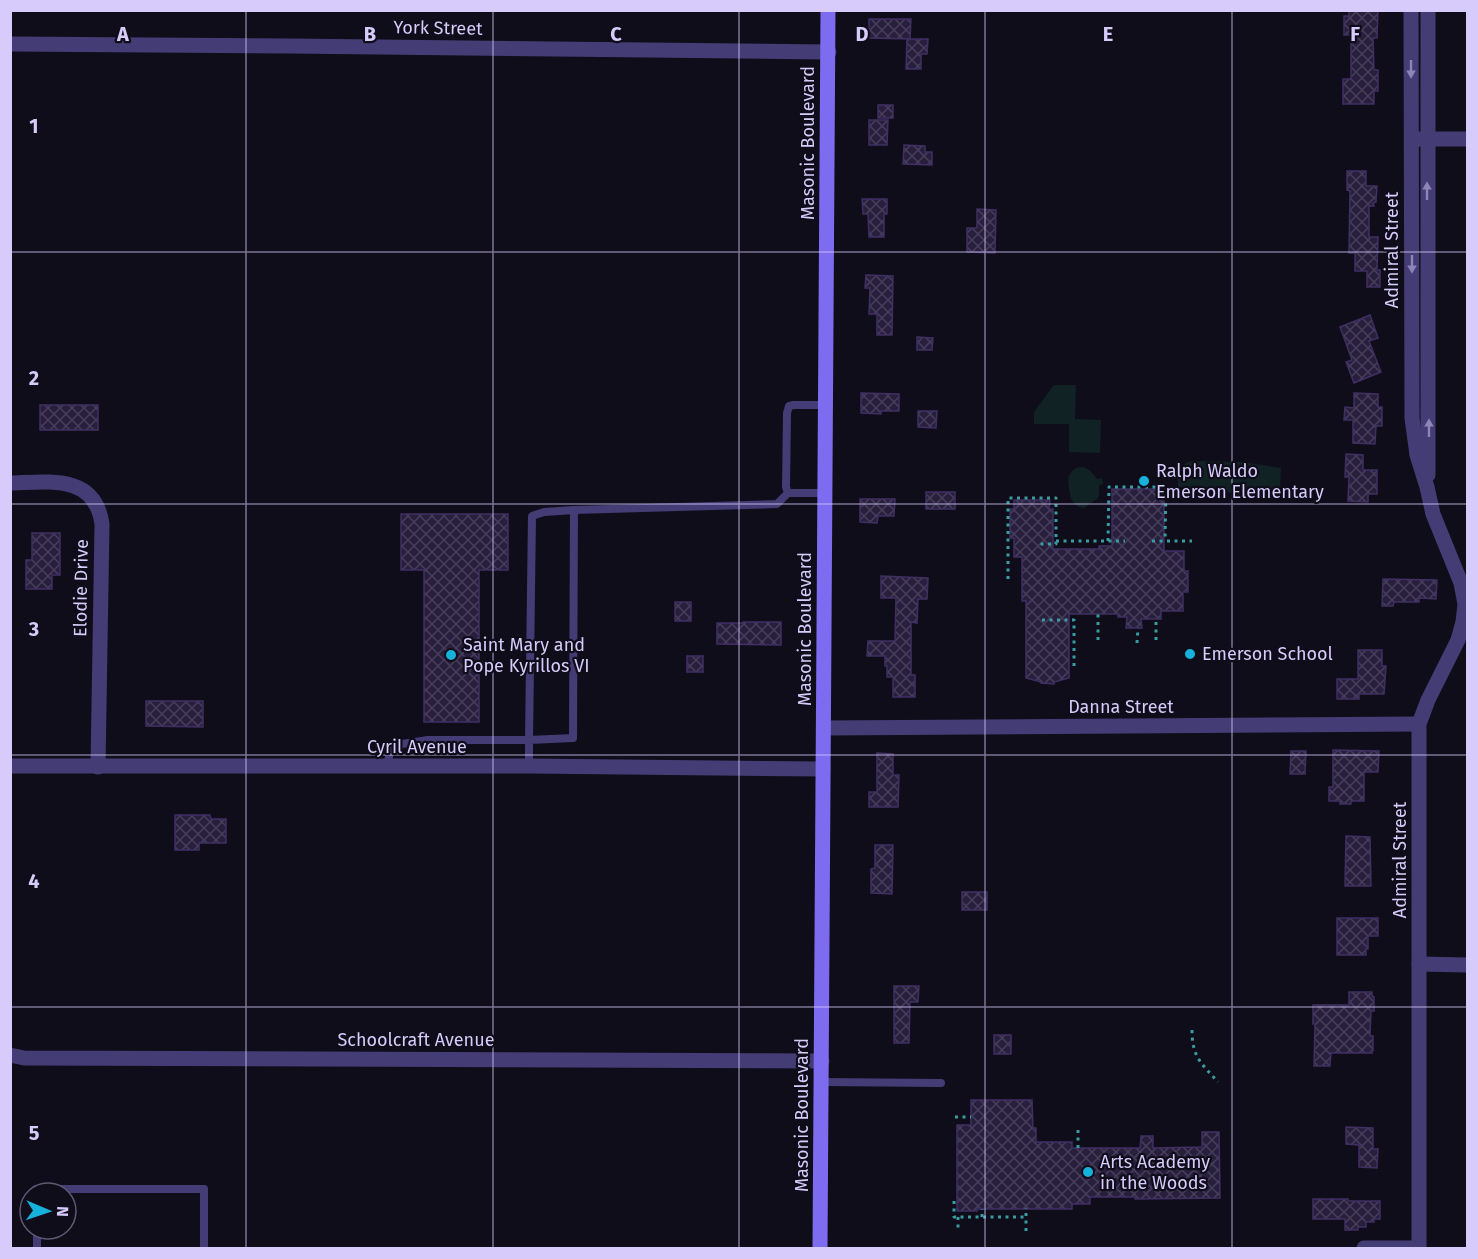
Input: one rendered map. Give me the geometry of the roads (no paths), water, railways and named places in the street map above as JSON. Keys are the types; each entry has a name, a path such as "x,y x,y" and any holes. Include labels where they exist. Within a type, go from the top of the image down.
{"street":[{"name":"Masonic Boulevard","path":"820,1248 828,10"},
{"name":"Admiral Street","path":"1411,10 1412,417 1417,455 1433,514 1461,584 1465,603 1458,640 1428,700 1419,724 1419,1248"},
{"name":"Admiral Street","path":"1427,487 1429,434 1428,10"},
{"name":"York Street","path":"10,44 829,52"},
{"path":"1411,139 1467,139"},
{"name":"Elodie Drive","path":"10,483 66,484 81,488 91,496 100,513 102,524 98,767"},
{"name":"Danna Street","path":"824,728 1419,724"},
{"name":"Cyril Avenue","path":"10,766 529,766 824,770"},
{"path":"1419,964 1467,965"},
{"name":"Schoolcraft Avenue","path":"10,1055 24,1058 822,1061"},
{"path":"1364,1248 1413,1248"}],"lane":[{"path":"788,493 786,487 789,406 826,405"},
{"path":"529,766 532,516 544,512 574,510 777,504 788,493 825,494"},
{"path":"387,767 390,752 402,744 428,740 573,738 574,510"},
{"path":"821,1082 941,1083"},
{"path":"78,1189 204,1189 204,1248"}],"place":[{"name":"Ralph Waldo Emerson Elementary","path":"1144,481"},
{"name":"Emerson School","path":"1190,654"},
{"name":"Saint Mary and Pope Kyrillos VI","path":"451,655"},
{"name":"Arts Academy in the Woods","path":"1088,1172"}]}
